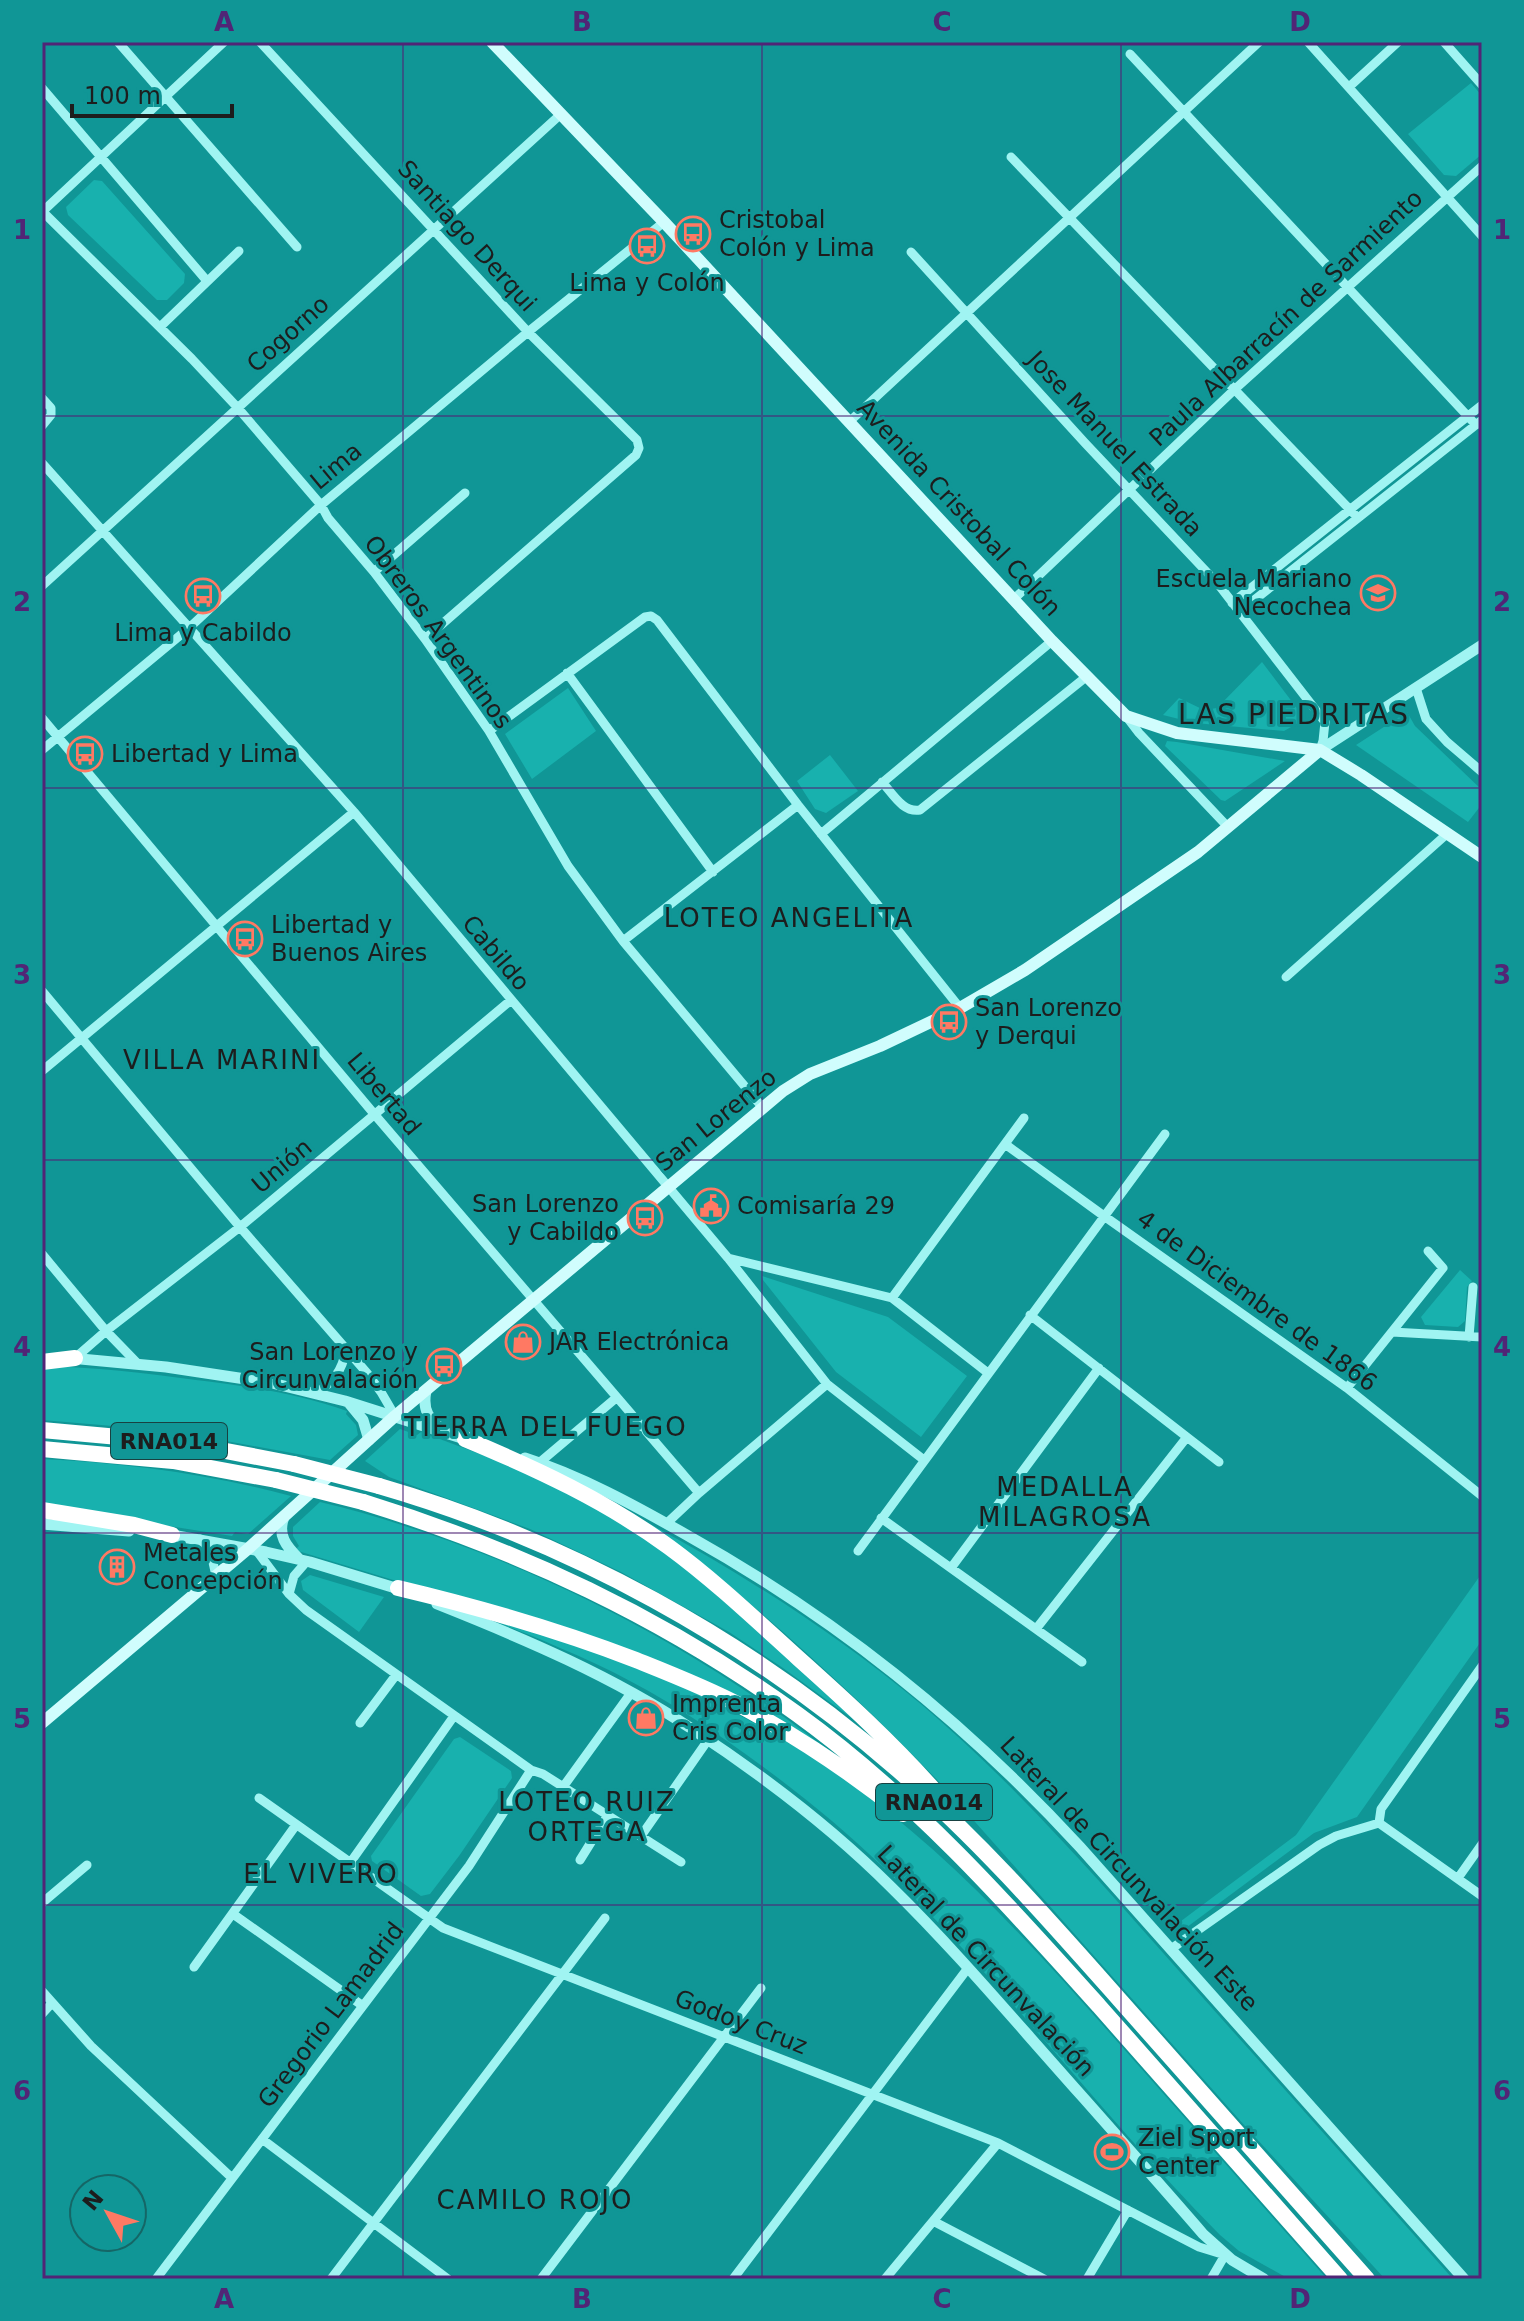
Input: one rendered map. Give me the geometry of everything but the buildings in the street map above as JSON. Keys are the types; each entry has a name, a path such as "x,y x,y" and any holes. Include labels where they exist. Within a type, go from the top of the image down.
{"highway":[{"path":"42,1362 75,1358"},
{"name":"RNA014","path":"42,1430 184,1443 294,1464 379,1486 485,1522 567,1557 669,1609 721,1640 801,1692 870,1746 948,1815 1007,1875 1367,2279"},
{"path":"465,1439 574,1488 625,1518 685,1560 860,1713 913,1767 1007,1875"},
{"name":"RNA014","path":"42,1449 173,1461 276,1480 363,1502 464,1535 529,1561 629,1610 716,1660 798,1715 936,1830 1005,1901 1340,2279"},
{"path":"42,1510 134,1525 172,1535"},
{"path":"398,1588 465,1604 596,1645 668,1672 739,1705 812,1748 881,1796 1005,1901"}],"main road":[{"name":"Avenida Cristobal Colón","path":"492,42 664,222 1052,641 1126,716 1177,733 1320,750 1482,857"},
{"name":"San Lorenzo","path":"42,1723 216,1576 253,1549 284,1516 395,1416 783,1091 810,1074 880,1046 960,1008 1025,970 1198,852 1320,750"}],"street":[{"path":"118,42 297,247"},
{"path":"42,211 224,42"},
{"name":"Santiago Derqui","path":"260,42 528,332 637,440 639,448 636,455 425,639"},
{"path":"849,422 1259,42"},
{"path":"1308,42 1482,236"},
{"path":"1349,87 1398,42"},
{"path":"1444,42 1482,85"},
{"path":"1130,54 1467,416 1479,423 1239,612"},
{"path":"42,88 207,281"},
{"name":"Cogorno","path":"42,586 561,114"},
{"path":"1011,157 1358,518"},
{"name":"Paula Albarracín de Sarmiento","path":"1014,599 1234,390 1482,166"},
{"name":"Obreros Argentinos","path":"42,211 237,407 321,505 328,518 425,639 489,731 568,866 623,941 763,1108"},
{"name":"Lima","path":"42,750 189,628 321,505 664,222"},
{"path":"160,327 239,251"},
{"name":"Jose Manuel Estrada","path":"911,252 1218,584 1325,722 1320,750"},
{"path":"42,398 51,408 51,415 42,426"},
{"path":"1232,603 1482,405"},
{"name":"Cabildo","path":"42,463 354,812 728,1258 827,1384 924,1460"},
{"path":"374,572 465,493"},
{"path":"489,731 645,617 651,616 960,1008"},
{"path":"821,834 1052,641"},
{"name":"San Lorenzo","path":"1320,750 1482,645"},
{"path":"567,673 713,872"},
{"path":"882,782 905,808 920,810 1086,677"},
{"path":"1416,688 1426,719 1482,772"},
{"path":"1126,716 1227,826"},
{"name":"Libertad","path":"42,718 375,1115 699,1493"},
{"path":"623,941 798,805"},
{"path":"42,1071 354,812"},
{"path":"1286,977 1448,833"},
{"path":"42,991 346,1349 381,1392 395,1416"},
{"name":"Unión","path":"75,1358 240,1227 510,1001"},
{"path":"892,1298 1024,1118"},
{"path":"858,1551 1165,1134"},
{"name":"4 de Diciembre de 1866","path":"1005,1144 1347,1388 1482,1496"},
{"path":"1347,1388 1443,1268 1428,1251"},
{"path":"42,1254 137,1363"},
{"path":"728,1258 892,1298 988,1373"},
{"path":"1469,1337 1473,1287"},
{"path":"1030,1315 1219,1462"},
{"path":"1392,1332 1482,1337"},
{"path":"314,1393 326,1387 337,1375 346,1349"},
{"name":"Lateral de Circunvalación Este","path":"42,1354 225,1375 314,1393 445,1431 539,1463 608,1493 732,1560 811,1611 904,1679 985,1749 1035,1798 1464,2279"},
{"path":"951,1568 1099,1368"},
{"path":"667,1523 827,1384"},
{"path":"426,1391 426,1414 445,1431"},
{"path":"539,1463 616,1398"},
{"path":"345,1401 360,1415 369,1440"},
{"path":"1036,1629 1187,1437"},
{"path":"284,1516 282,1536 288,1548 303,1560 289,1594"},
{"path":"881,1518 1082,1662"},
{"name":"Lateral de Circunvalación","path":"42,1524 200,1539 303,1560 398,1588 580,1665 708,1740 791,1800 890,1886 968,1968 1203,2234 1225,2255 1264,2279"},
{"path":"200,1539 211,1553 216,1576"},
{"path":"253,1549 306,1610 531,1770 543,1774 681,1862"},
{"path":"1379,1823 1381,1809 1482,1666"},
{"path":"360,1723 396,1675"},
{"path":"563,1787 631,1693"},
{"path":"350,1863 454,1716"},
{"path":"641,1836 708,1740"},
{"name":"Gregorio Lamadrid","path":"156,2279 469,1866 531,1770"},
{"name":"Godoy Cruz","path":"259,1798 443,1928 998,2143 1199,2247 1225,2255"},
{"path":"580,1860 608,1815"},
{"path":"1171,1949 1319,1845 1336,1836 1379,1823"},
{"path":"1379,1823 1482,1896"},
{"path":"194,1967 296,1825"},
{"path":"1458,1878 1482,1844"},
{"path":"42,1903 87,1865"},
{"path":"233,1914 363,2006"},
{"path":"331,2279 605,1918"},
{"path":"733,2279 968,1968"},
{"path":"541,2279 761,1988"},
{"path":"42,1991 91,2046 232,2178"},
{"path":"42,2014 52,2003"},
{"path":"262,2139 448,2279"},
{"path":"885,2279 998,2143"},
{"path":"1087,2279 1128,2210"},
{"path":"933,2221 1044,2279"},
{"path":"1211,2279 1225,2255"}],"green space":[{"path":"1471,83 1482,96 1482,154 1456,176 1444,175 1408,134"},
{"path":"94,180 102,181 185,274 184,283 167,300 157,300 68,215 66,207"},
{"path":"1262,662 1305,719 1284,731 1195,723 1163,715 1179,698 1204,710 1217,708"},
{"path":"568,688 596,731 532,779 505,734"},
{"path":"1407,712 1415,726 1482,790 1482,804 1468,822 1356,745"},
{"path":"1167,741 1285,761 1225,801 1165,746"},
{"path":"830,755 858,791 826,813 815,809 797,781"},
{"path":"1460,1270 1472,1281 1467,1287 1465,1321 1458,1327 1425,1325 1421,1317"},
{"path":"762,1276 888,1317 967,1376 921,1437 836,1372"},
{"path":"42,1366 158,1375 292,1395 347,1411 358,1435 330,1460 172,1431 42,1420"},
{"path":"400,1429 417,1435 421,1432 547,1479 673,1555 857,1722 729,1632 621,1572 530,1529 389,1477 365,1461"},
{"path":"42,1459 167,1471 291,1496 248,1534 235,1532 232,1536 42,1506"},
{"path":"320,1502 449,1541 557,1585 609,1611 660,1638 759,1699 852,1769 591,1640 298,1551 293,1527"},
{"path":"650,1524 721,1564 824,1631 922,1705 990,1767 1086,1867 1453,2279 1385,2279 944,1787 802,1649"},
{"path":"1482,1573 1482,1640 1357,1817 1314,1833 1179,1933 1173,1927 1296,1835"},
{"path":"310,1575 384,1597 359,1632 303,1590 301,1581"},
{"path":"454,1604 613,1658 698,1694 794,1746 886,1810 970,1884 1048,1964 1327,2279 1289,2279 1239,2251 1220,2235 928,1912 863,1848 795,1791 666,1701 578,1656"},
{"path":"460,1737 511,1771 512,1778 430,1894 421,1896 372,1861 371,1856 454,1739"}],"place":[{"name":"Cristobal Colón y Lima","path":"693,234"},
{"name":"Lima y Colón","path":"647,246"},
{"name":"Escuela Mariano Necochea","path":"1378,593"},
{"name":"Lima y Cabildo","path":"203,596"},
{"name":"Libertad y Lima","path":"85,754"},
{"name":"Libertad y Buenos Aires","path":"245,939"},
{"name":"San Lorenzo y Derqui","path":"949,1022"},
{"name":"Comisaría 29","path":"711,1206"},
{"name":"San Lorenzo y Cabildo","path":"645,1218"},
{"name":"JAR Electrónica","path":"523,1342"},
{"name":"San Lorenzo y Circunvalación","path":"444,1366"},
{"name":"Metales Concepción","path":"117,1567"},
{"name":"Imprenta Cris Color","path":"646,1718"},
{"name":"Ziel Sport Center","path":"1112,2152"}],"district":[{"name":"LAS PIEDRITAS","path":"1294,714"},
{"name":"LOTEO ANGELITA","path":"789,918"},
{"name":"VILLA MARINI","path":"222,1060"},
{"name":"TIERRA DEL FUEGO","path":"546,1427"},
{"name":"MEDALLA MILAGROSA","path":"1065,1502"},
{"name":"LOTEO RUIZ ORTEGA","path":"587,1817"},
{"name":"EL VIVERO","path":"321,1874"},
{"name":"CAMILO ROJO","path":"535,2200"}]}
